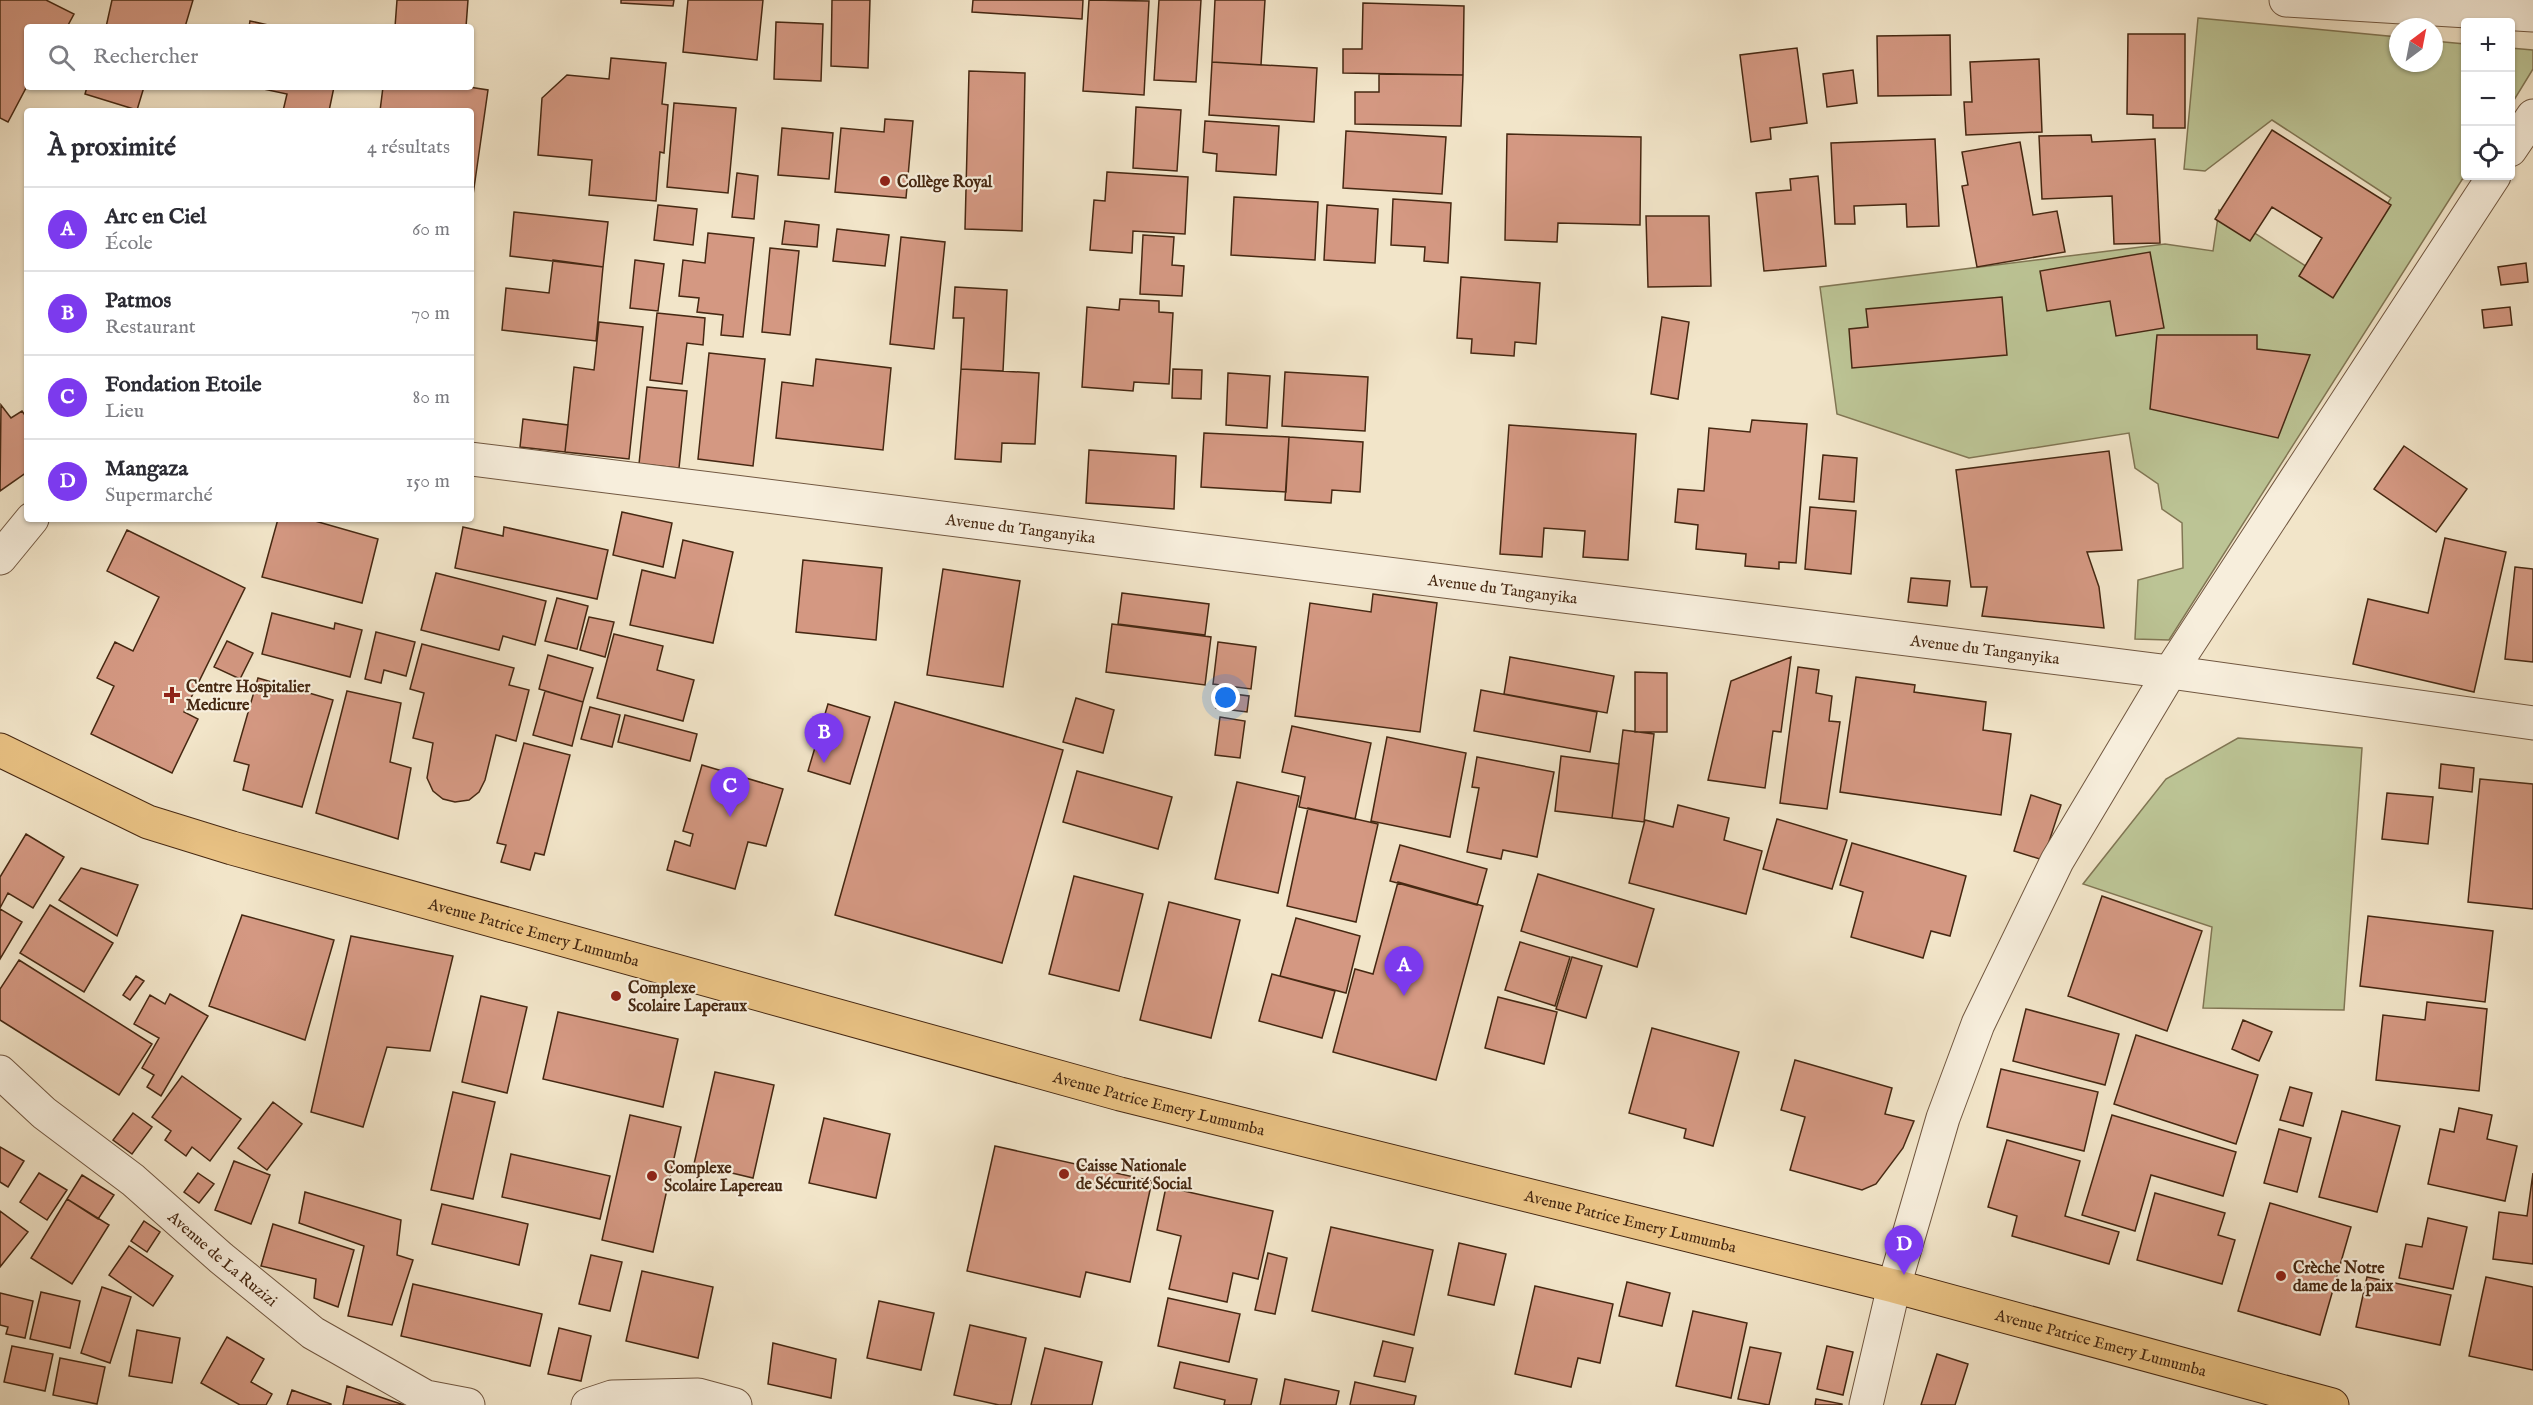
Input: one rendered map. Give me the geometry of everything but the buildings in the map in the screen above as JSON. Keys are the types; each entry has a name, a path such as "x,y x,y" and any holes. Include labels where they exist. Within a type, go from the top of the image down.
{"main road":[{"name":"Avenue Patrice Emery Lumumba","path":"0,750 148,822 254,854 1120,1094 1894,1286 2332,1405"}],"street":[{"path":"2286,0 2533,15"},
{"path":"2515,144 2533,116"},
{"path":"1866,1405 1894,1286 1943,1118 1978,1024 2057,861 2170,672 2491,180"},
{"name":"Avenue du Tanganyika","path":"474,459 2170,672 2533,723"},
{"path":"0,558 30,522"},
{"name":"Avenue de La Ruzizi","path":"0,1072 44,1113 133,1180 221,1258 313,1333 426,1397 468,1405"},
{"path":"588,1405 612,1397 698,1395 735,1405"}],"green space":[{"path":"2198,18 2389,36 2389,72 2443,72 2443,42 2461,44 2462,180 2169,640 2135,639 2138,580 2183,568 2182,523 2162,509 2158,484 2135,468 2129,433 1969,458 1837,414 1820,287 2165,244 2213,251 2219,210 2335,285 2391,198 2272,120 2205,171 2184,169"},
{"path":"2515,48 2533,50 2533,69 2515,98"},
{"path":"2238,738 2362,748 2344,1010 2203,1008 2212,927 2083,884 2166,779"}],"place":[{"name":"Collège Royal","path":"885,181"},
{"name":"Centre Hospitalier Medicure","path":"172,695"},
{"name":"Patmos","path":"824,763"},
{"name":"Fondation Etoile","path":"730,817"},
{"name":"Complexe Scolaire Laperaux","path":"616,996"},
{"name":"Arc en Ciel","path":"1404,996"},
{"name":"Caisse Nationale de Sécurité Social","path":"1064,1174"},
{"name":"Complexe Scolaire Lapereau","path":"652,1176"},
{"name":"Mangaza","path":"1904,1275"},
{"name":"Crèche Notre dame de la paix","path":"2281,1276"}]}
